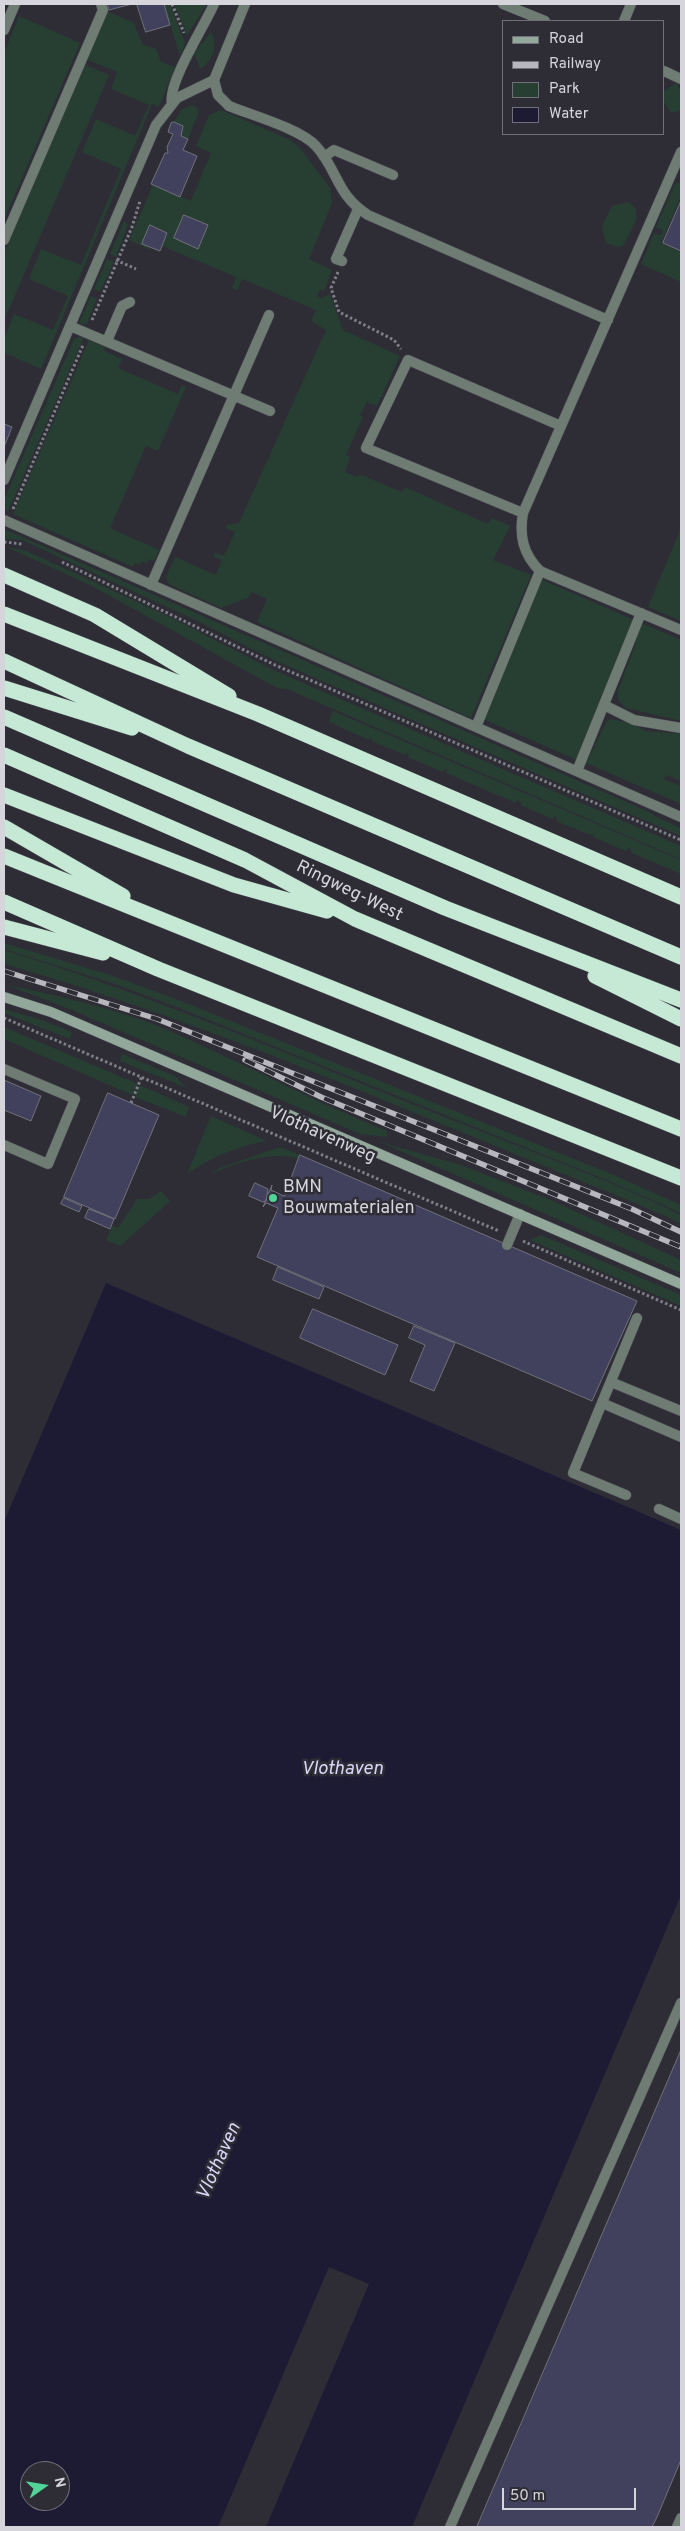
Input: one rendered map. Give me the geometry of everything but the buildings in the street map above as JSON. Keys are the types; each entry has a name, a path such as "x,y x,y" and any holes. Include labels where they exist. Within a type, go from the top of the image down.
{"highway":[{"path":"4,575 95,615 258,714"},
{"path":"4,614 258,714 681,898"},
{"path":"4,661 188,746 681,957"},
{"path":"4,688 188,746"},
{"name":"Ringweg-West","path":"4,717 516,938 681,1000"},
{"name":"Ringweg-West","path":"4,755 245,860 355,919 681,1056"},
{"path":"4,795 234,885 355,919"},
{"path":"4,827 166,920"},
{"path":"4,856 681,1129"},
{"path":"4,902 158,969 681,1178"},
{"path":"4,927 158,969"},
{"path":"516,938 681,1019"},
{"path":"653,1168 681,1184"}],"main road":[{"name":"Vlothavenweg","path":"4,997 58,1015 681,1284"}],"street":[{"path":"4,30 15,4"},
{"path":"4,240 103,10 101,4"},
{"path":"172,103 170,96 186,57 214,4"},
{"path":"245,4 214,80 218,95 229,106 304,136 324,157 345,196 358,209 608,320"},
{"path":"503,4 543,20"},
{"path":"624,20 632,4"},
{"path":"665,72 681,79"},
{"path":"4,480 156,125 172,103 186,92 214,80"},
{"path":"324,157 334,150 393,175"},
{"path":"681,152 523,513 521,535 528,556 540,571 681,630"},
{"path":"342,262 336,259 358,209"},
{"path":"107,341 126,304"},
{"path":"151,585 269,315"},
{"path":"70,326 270,411"},
{"path":"523,513 366,448 408,360 561,426"},
{"path":"5,521 681,817"},
{"path":"476,727 540,571"},
{"path":"577,771 641,613"},
{"path":"604,705 634,720 681,728"},
{"path":"4,1069 75,1099 48,1164 4,1145"},
{"path":"509,1241 520,1214"},
{"path":"626,1495 573,1472 638,1318"},
{"path":"611,1382 681,1411"},
{"path":"602,1403 681,1437"},
{"path":"659,1510 681,1519"},
{"path":"450,2527 681,2003"},
{"path":"677,2527 681,2518"}],"path":[{"path":"5,521 88,333 132,226 140,200"},
{"path":"101,254 136,269"},
{"path":"342,262 331,288 339,312 394,340 408,360"},
{"path":"86,290 126,304"},
{"path":"4,542 21,544 30,548"},
{"path":"57,560 275,665 681,840"},
{"name":"Vlothavenweg","path":"4,1018 142,1076 509,1241 681,1310"},
{"path":"131,1103 142,1076"}],"green space":[{"path":"164,4 170,4 185,43 180,56"},
{"path":"174,4 207,4 187,35"},
{"path":"106,11 134,23 142,44 156,49 161,62 175,67 159,107 152,104 41,369 4,353 4,338 14,314 53,330 68,296 29,279 41,249 81,265 121,169 82,152 96,119 135,136 149,105 111,89 117,72 86,59"},
{"path":"19,16 80,43 4,220 4,53"},
{"path":"211,32 214,42 213,52 208,62 200,69 194,53"},
{"path":"84,64 109,75 4,321 4,253"},
{"path":"676,83 681,91 681,110 671,113 665,104 665,90"},
{"path":"191,105 195,106 199,111 188,139 181,136 183,126 174,122 181,110"},
{"path":"221,110 290,140 300,148 330,188 332,203 309,259 332,270 324,291 320,289 317,296 321,298 330,294 343,330 400,356 377,406 367,402 360,415 363,417 346,455 350,457 345,472 358,477 359,474 402,492 405,487 488,524 492,518 510,526 493,560 531,575 471,718 257,622 267,599 252,592 248,598 221,608 169,584 166,577 175,557 216,575 222,560 214,557 214,552 224,556 235,532 226,528 226,525 239,523 326,330 311,321 316,310 242,279 238,290 232,288 236,277 162,246 167,233 150,225 142,243 153,251 129,240 153,185 191,201 211,153 196,146 209,115"},
{"path":"681,182 681,196 661,243 681,252 681,282 641,264 654,233 661,235 663,230 656,227 675,184"},
{"path":"629,202 636,209 636,221 623,246 618,247 606,243 602,226 612,206"},
{"path":"124,221 128,224 116,257 110,254"},
{"path":"107,259 114,262 100,292 94,289"},
{"path":"91,296 97,299 86,325 79,323"},
{"path":"84,337 8,512 4,508 4,500 74,339"},
{"path":"89,340 105,347 104,351 122,359 118,368 178,394 182,385 186,387 158,451 146,446 110,528 159,550 154,561 149,559 147,563 142,561 140,565 135,563 133,567 13,514"},
{"path":"681,528 681,621 648,607"},
{"path":"4,529 649,812 681,828 681,836 276,661 191,618 22,540 4,539"},
{"path":"4,546 26,551 174,619 271,669 681,846 681,859 287,689 277,688 90,585"},
{"path":"540,579 634,620 577,760 483,719 532,604 533,594"},
{"path":"639,622 681,640 681,721 626,708 619,701 617,693 635,646"},
{"path":"333,711 681,860 681,874 630,852 631,849 628,848 626,851 593,837 594,834 590,835 556,821 557,817 555,816 553,819 520,805 521,802 517,800 516,803 446,773 447,770 445,769 443,772 408,757 409,754 407,752 405,755 372,741 371,737 369,740 335,725 334,722 332,724 329,722"},
{"path":"611,719 633,724 646,731 681,734 681,781 666,775 664,779 681,786 681,804 586,763 607,721"},
{"path":"4,943 110,975 176,999 614,1175 681,1205 681,1213 609,1181 174,1006 112,983 4,949"},
{"path":"4,950 126,991 245,1036 583,1172 681,1215 681,1223 396,1105 241,1044 84,988 4,964"},
{"path":"4,984 115,1011 158,1026 334,1109 387,1131 387,1137 360,1134 72,1010"},
{"path":"4,1009 42,1020 72,1032 70,1039 4,1013"},
{"path":"4,1027 138,1084 132,1095 4,1039"},
{"path":"122,1054 175,1076 187,1088 120,1061"},
{"path":"140,1085 189,1107 186,1117 135,1097"},
{"path":"211,1116 267,1141 225,1153 187,1174"},
{"path":"380,1142 461,1165 553,1201 681,1260 681,1273"},
{"path":"280,1147 300,1155 299,1159 277,1156 265,1157 242,1162 210,1174 220,1168"},
{"path":"161,1191 170,1201 120,1246 106,1240 112,1226 118,1228 137,1199 149,1199"},
{"path":"541,1235 681,1295 681,1306 530,1240"}],"water":[{"name":"Vlothaven","path":"106,1283 681,1530 681,1895 412,2527 4,2527 4,1522"}],"pier":[{"path":"329,2267 369,2284 266,2527 218,2527"}],"railway":[{"path":"4,971 157,1019 632,1209 681,1232"},
{"path":"245,1060 321,1097 681,1247"}],"place":[{"name":"BMN Bouwmaterialen","path":"273,1198"}]}
